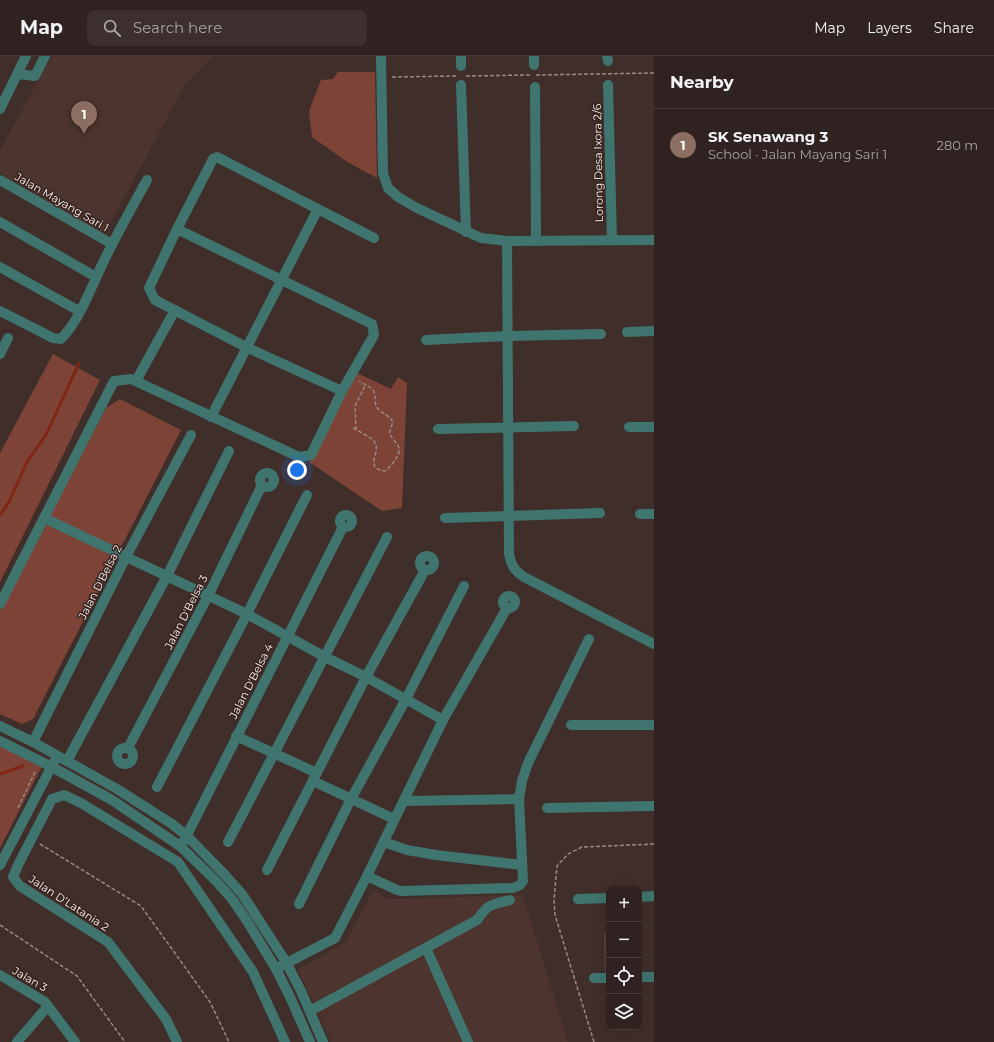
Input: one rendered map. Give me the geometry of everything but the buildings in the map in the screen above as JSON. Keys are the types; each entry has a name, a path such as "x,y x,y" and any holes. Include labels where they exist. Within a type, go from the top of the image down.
{"street":[{"path":"0,109 26,56"},
{"path":"18,74 35,76 45,56"},
{"path":"381,56 383,173 388,188 398,197 417,208 481,238 507,241 654,240"},
{"path":"461,85 466,232"},
{"name":"Lorong Desa Ixora 2/6","path":"608,85 612,240"},
{"path":"535,87 536,241"},
{"path":"342,391 246,347 155,300 149,288 176,229 213,158 217,157 374,238"},
{"name":"Jalan Mayang Sari 1","path":"0,180 112,244"},
{"path":"0,311 53,338 61,339 68,332 112,244 147,180"},
{"path":"211,417 318,209"},
{"path":"0,222 96,277"},
{"path":"0,604 114,381 131,379 136,381 299,457 311,454 342,391 374,335 372,324 176,229"},
{"path":"507,241 508,515 509,554 515,571 654,644"},
{"path":"0,267 79,311"},
{"path":"136,381 176,310"},
{"path":"627,332 654,331"},
{"path":"426,340 507,336 601,334"},
{"path":"0,354 8,338"},
{"path":"438,429 574,426"},
{"path":"629,427 654,426"},
{"name":"Jalan D'Belsa 2","path":"33,742 126,557 191,435"},
{"path":"67,761 167,576 229,451"},
{"name":"Jalan D'Belsa 3","path":"128,748 208,596 262,485"},
{"path":"157,786 307,495"},
{"path":"445,518 600,513"},
{"path":"640,514 654,514"},
{"path":"44,518 247,614 287,637 366,677 443,720"},
{"name":"Jalan D'Belsa 4","path":"180,846 187,836 236,736 343,527"},
{"path":"228,842 387,537"},
{"path":"267,870 366,677 426,570"},
{"path":"299,904 351,799 406,699 464,586"},
{"path":"276,969 286,962 335,938 384,842 394,818 404,801 443,720 507,608"},
{"path":"367,876 401,891 513,888 520,886 523,881 519,798 522,781 528,764 589,639"},
{"path":"571,725 654,725"},
{"path":"0,726 33,742 117,789 172,824 187,836 242,894 286,962 310,1011 323,1042"},
{"path":"236,736 274,754 351,799 394,818"},
{"path":"0,741 52,767 112,800 180,846 217,882 232,899 247,921 276,969 290,996 310,1042"},
{"path":"0,865 57,755"},
{"path":"31,839 52,800 64,795 81,803 178,862 253,972 285,1042"},
{"path":"404,801 519,798"},
{"path":"547,808 654,806"},
{"name":"Jalan D’Latania 2","path":"31,839 13,877 20,886 108,942 166,1019 177,1042"},
{"path":"384,842 407,850 436,855 522,865"},
{"path":"642,897 654,896"},
{"path":"578,899 606,898"},
{"path":"310,1011 477,920 485,908 510,900"},
{"path":"426,948 468,1042"},
{"name":"Jalan 3","path":"0,975 46,1002 75,1042"},
{"path":"642,978 654,977"},
{"path":"594,978 606,978"},
{"path":"17,1042 48,1006"}],"path":[{"path":"382,78 654,74"},
{"path":"351,376 373,390 376,396 376,404 378,409 390,417 393,422 390,436 399,447 400,452 390,468 385,471 378,470 374,466 377,448 375,442 353,428"},
{"path":"356,430 355,406 366,385"},
{"path":"16,811 36,770"},
{"path":"31,839 141,906 210,1002 229,1042"},
{"path":"594,1042 555,915 554,900 556,866 568,854 582,847 654,844"},
{"path":"0,925 77,976 124,1042"}],"shaded area":[{"path":"52,56 213,56 185,85 104,235 0,173 0,150"},
{"path":"338,72 375,72 377,178 349,163 312,137 309,111 321,80 333,79"},
{"path":"53,354 100,380 0,582 0,453"},
{"path":"357,373 391,389 398,377 407,383 402,508 382,511 309,462"},
{"path":"120,399 181,430 33,719 22,724 0,714 0,611 106,408"},
{"path":"0,746 42,766 0,848"},
{"path":"373,890 389,899 523,895 568,1042 331,1042 298,969 345,943"}],"waterway":[{"path":"0,515 9,502 27,462 47,433 79,363"},
{"path":"0,774 23,766"}],"place":[{"name":"SK Senawang 3","path":"84,134"}]}
